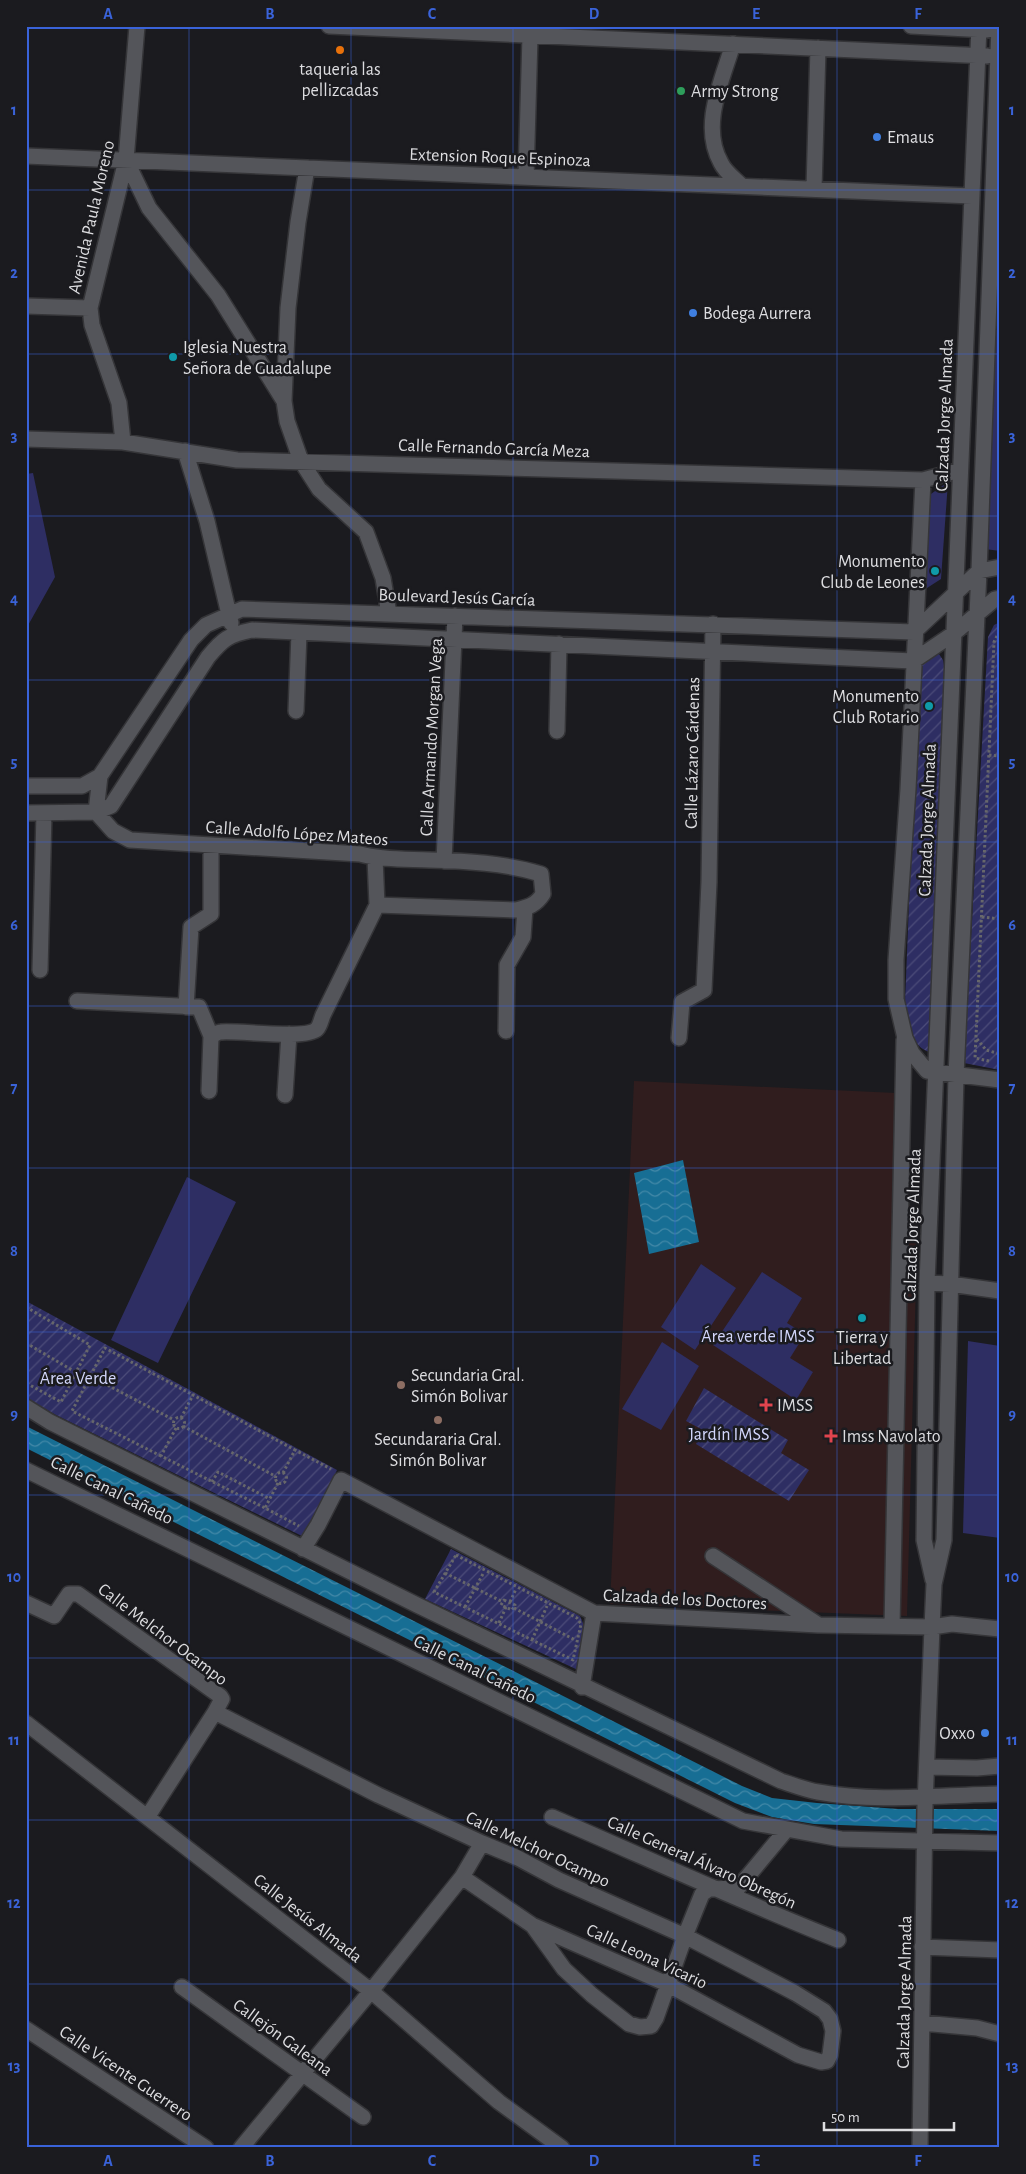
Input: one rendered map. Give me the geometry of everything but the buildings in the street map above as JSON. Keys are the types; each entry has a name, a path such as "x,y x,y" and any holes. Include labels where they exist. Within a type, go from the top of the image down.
{"street":[{"name":"Avenida Paula Moreno","path":"124,442 119,403 92,326 90,308 126,160 137,26"},
{"path":"329,26 998,56"},
{"path":"911,26 999,28"},
{"name":"Calzada Jorge Almada","path":"934,1584 924,1540 927,1283 979,28"},
{"name":"Calzada Jorge Almada","path":"920,2148 922,1947 932,1627 934,1584 944,1540 956,1076 979,571 999,28"},
{"path":"526,177 530,36"},
{"path":"733,44 716,99 711,131 721,164 742,186"},
{"path":"814,189 818,48"},
{"name":"Extension Roque Espinoza","path":"26,156 972,196"},
{"path":"126,160 149,208 218,295 284,401"},
{"path":"307,168 298,222 288,308 284,401 286,421 301,461 319,489 366,532 383,578 389,614"},
{"path":"26,306 90,308"},
{"path":"966,344 986,345"},
{"name":"Calle Fernando García Meza","path":"26,439 124,442 237,460 923,480 960,470"},
{"path":"185,451 207,521 234,634"},
{"path":"892,1626 904,1038 896,999 896,960 908,789 914,632 923,480"},
{"path":"914,632 979,571 1000,567"},
{"path":"26,812 96,812 112,806 208,657 220,642 234,634 252,630 913,661 953,634 995,599 1000,598"},
{"name":"Boulevard Jesús García","path":"100,776 191,640 206,625 242,609 914,632"},
{"name":"Calle Armando Morgan Vega","path":"444,860 455,616"},
{"name":"Calle Lázaro Cárdenas","path":"679,1038 682,1002 704,990 709,882 713,624"},
{"path":"296,711 299,633"},
{"path":"557,731 559,644"},
{"path":"96,812 100,776"},
{"path":"26,786 82,786 100,776"},
{"name":"Calle Adolfo López Mateos","path":"96,812 113,831 130,840 360,854 376,858 444,860 520,867 541,874 543,894 538,902 524,908"},
{"path":"40,970 44,813"},
{"path":"186,1007 192,927 211,914 212,845"},
{"path":"210,1036 220,1032 312,1033 318,1029 323,1015 377,905 376,858"},
{"path":"377,905 516,910 524,908 522,937 507,965 506,1031"},
{"path":"77,1001 199,1008 210,1036 209,1091"},
{"path":"284,1095 289,1034"},
{"path":"904,1038 912,1053 927,1071 1000,1080"},
{"path":"927,1283 950,1284 1000,1292"},
{"path":"26,1408 50,1422 303,1549 582,1687 781,1781 817,1792 859,1797 926,1800 1000,1794"},
{"name":"Calle Canal Cañedo","path":"26,1470 743,1821 840,1839 1000,1843"},
{"path":"303,1549 335,1479"},
{"name":"Calzada de los Doctores","path":"335,1479 594,1613 818,1625 932,1627 952,1624 1000,1629"},
{"path":"713,1556 818,1625"},
{"name":"Calle Melchor Ocampo","path":"26,1603 54,1616 57,1615 69,1594 78,1594 222,1699 148,1816"},
{"path":"582,1687 594,1613"},
{"name":"Calle Melchor Ocampo","path":"215,1712 378,1795 518,1858 558,1880 685,1936 810,2002 824,2011 830,2020 833,2031 830,2055 827,2061 820,2062"},
{"name":"Calle Jesús Almada","path":"26,1722 371,1991 499,2102 562,2148"},
{"path":"927,1767 978,1768 1000,1766"},
{"name":"Calle General Álvaro Obregón","path":"552,1817 719,1889 750,1905 838,1940"},
{"path":"532,1925 564,1969 617,2015 629,2024 640,2027 651,2026 656,2018 667,1984 702,1894 709,1889 738,1888 787,1829"},
{"path":"241,2148 371,1991 462,1877 482,1843"},
{"name":"Calle Leona Vicario","path":"462,1877 532,1925 667,1984 779,2046 820,2062"},
{"path":"922,1947 1000,1950"},
{"name":"Callejón Galeana","path":"182,1987 363,2117"},
{"path":"922,2023 977,2028 1000,2034"},
{"name":"Calle Vicente Guerrero","path":"26,2029 206,2148"}],"path":[{"path":"975,1058 994,642 1000,630"},
{"path":"989,755 1000,756"},
{"path":"982,917 1000,919"},
{"path":"976,1035 986,1050 1000,1054"},
{"path":"26,1307 90,1345 61,1402 26,1383"},
{"path":"26,1343 77,1373"},
{"path":"302,1527 72,1410 105,1348 333,1470 335,1479"},
{"path":"90,1376 174,1420 180,1418 193,1395"},
{"path":"180,1418 183,1421 183,1426"},
{"path":"174,1420 173,1423 176,1428"},
{"path":"161,1456 176,1428 183,1426 275,1476 278,1483 265,1508"},
{"path":"283,1473 295,1450"},
{"path":"212,1482 218,1472 270,1499"},
{"path":"275,1476 280,1472 283,1473"},
{"path":"278,1483 286,1481 283,1473"},
{"path":"456,1555 579,1620 581,1624 573,1660 434,1592 445,1573 456,1555"},
{"path":"465,1607 485,1570"},
{"path":"445,1573 503,1602 504,1600 510,1602 515,1605 514,1608"},
{"path":"510,1602 517,1587"},
{"path":"503,1602 501,1605 506,1608 512,1610 514,1608 577,1641"},
{"path":"532,1640 549,1603"},
{"path":"499,1624 506,1608"}],"shaded area":[{"name":"IMSS","path":"634,1081 896,1093 892,1204 918,1206 907,1616 610,1604"}],"green space":[{"path":"996,330 1000,330 1000,551 985,549"},
{"path":"33,473 55,577 26,629 26,474"},
{"path":"948,482 941,579 927,588 925,586 928,496"},
{"path":"1000,622 1000,1070 964,1063 988,637 994,625"},
{"path":"937,651 943,660 945,671 933,1053 919,1046 914,1040 909,1026 905,1002 918,683 923,661"},
{"path":"187,1177 236,1202 158,1363 111,1340"},
{"path":"701,1264 736,1288 695,1350 661,1327"},
{"name":"Área verde IMSS","path":"762,1272 802,1298 787,1323 805,1334 790,1358 813,1372 796,1400 713,1345"},
{"name":"Área Verde","path":"26,1301 337,1470 304,1537 56,1415 26,1398"},
{"path":"968,1341 1000,1346 1000,1538 963,1533"},
{"path":"662,1342 699,1366 661,1430 622,1409"},
{"name":"Jardín IMSS","path":"704,1388 788,1440 781,1453 809,1470 789,1501 696,1444 703,1430 686,1421"},
{"path":"451,1549 580,1616 585,1628 578,1670 425,1599"}],"water":[{"path":"683,1160 699,1242 649,1254 634,1173"},
{"path":"26,1426 742,1786 772,1798 817,1803 898,1809 1000,1809 1000,1831 814,1824 772,1817 735,1803 26,1448"}],"place":[{"name":"taqueria las pellizcadas","path":"340,50"},
{"name":"Army Strong","path":"681,91"},
{"name":"Emaus","path":"877,137"},
{"name":"Bodega Aurrera","path":"693,313"},
{"name":"Iglesia Nuestra Señora de Guadalupe","path":"173,357"},
{"name":"Monumento Club de Leones","path":"935,571"},
{"name":"Monumento Club Rotario","path":"929,706"},
{"name":"Tierra y Libertad","path":"862,1318"},
{"name":"Secundaria Gral. Simón Bolivar","path":"401,1385"},
{"name":"IMSS","path":"766,1405"},
{"name":"Secundararia Gral. Simón Bolivar","path":"438,1420"},
{"name":"Imss Navolato","path":"831,1436"},
{"name":"Oxxo","path":"985,1733"}]}
